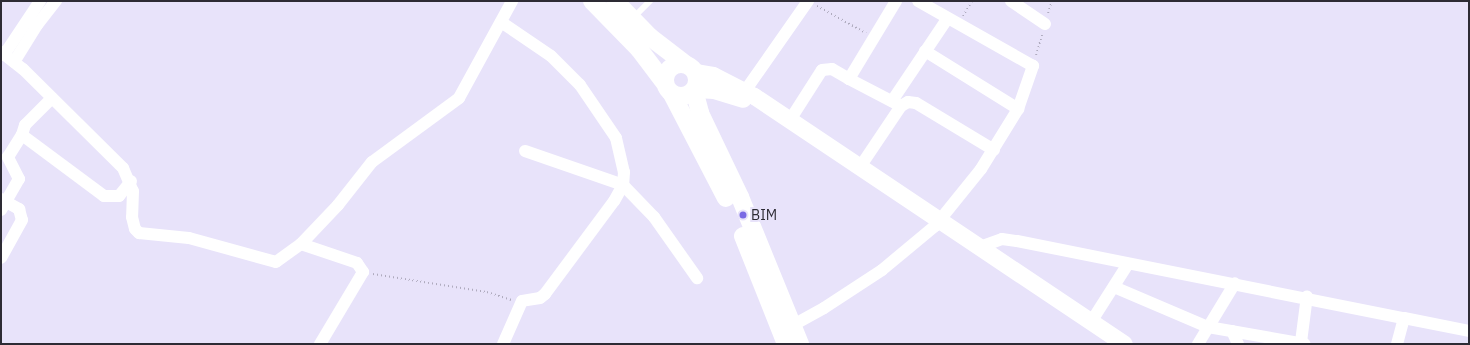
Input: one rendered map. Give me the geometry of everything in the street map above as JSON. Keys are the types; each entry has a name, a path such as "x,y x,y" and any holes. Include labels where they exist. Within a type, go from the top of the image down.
{"main road":[{"path":"592,1 639,49 668,88 733,212 787,334 800,344"},
{"path":"615,1 631,20 692,78 700,113 752,226 787,334"},
{"path":"668,88 670,68 692,78"},
{"path":"668,88 686,96 692,78"}],"street":[{"path":"6,59 40,1"},
{"path":"6,59 56,1"},
{"path":"6,59 52,98 123,168 131,181 134,191 132,217 135,229 139,233 189,238 276,262 301,244 338,205 372,162 459,98 512,1"},
{"path":"849,79 896,1"},
{"path":"787,334 882,270 937,223 994,150 1018,109 1033,66 947,19 918,1"},
{"path":"1011,1 1045,24"},
{"path":"745,91 812,3"},
{"path":"860,167 925,51 947,19"},
{"path":"501,22 551,56 591,98 616,138 621,153 622,185 610,207 545,294 540,298 527,298 520,305 503,344"},
{"path":"925,51 1018,109"},
{"path":"790,120 822,70 832,69 896,103 916,103 994,150"},
{"path":"692,78 713,75 745,91 860,167 937,223 1111,344"},
{"path":"692,78 752,104 937,223 980,247 1124,344"},
{"path":"1,258 22,220 19,209 3,204 18,179 8,157 22,135 21,131 25,125 52,98"},
{"path":"22,135 104,196 119,196 131,181"},
{"path":"525,152 622,185 654,217 697,278"},
{"path":"980,247 1002,239 1017,241 1128,264 1307,296 1404,318 1469,330"},
{"path":"301,244 357,263 363,272 320,344"},
{"path":"1091,322 1128,264"},
{"path":"1198,344 1235,283"},
{"path":"1114,286 1208,326 1303,343 1307,296"},
{"path":"1397,344 1404,318"},
{"path":"1232,331 1238,344"}],"lane":[{"path":"631,20 650,1"}],"path":[{"path":"958,25 972,1"},
{"path":"812,3 874,38"},
{"path":"363,272 487,292 508,298 520,305"}],"place":[{"name":"BIM","path":"743,215"}]}
